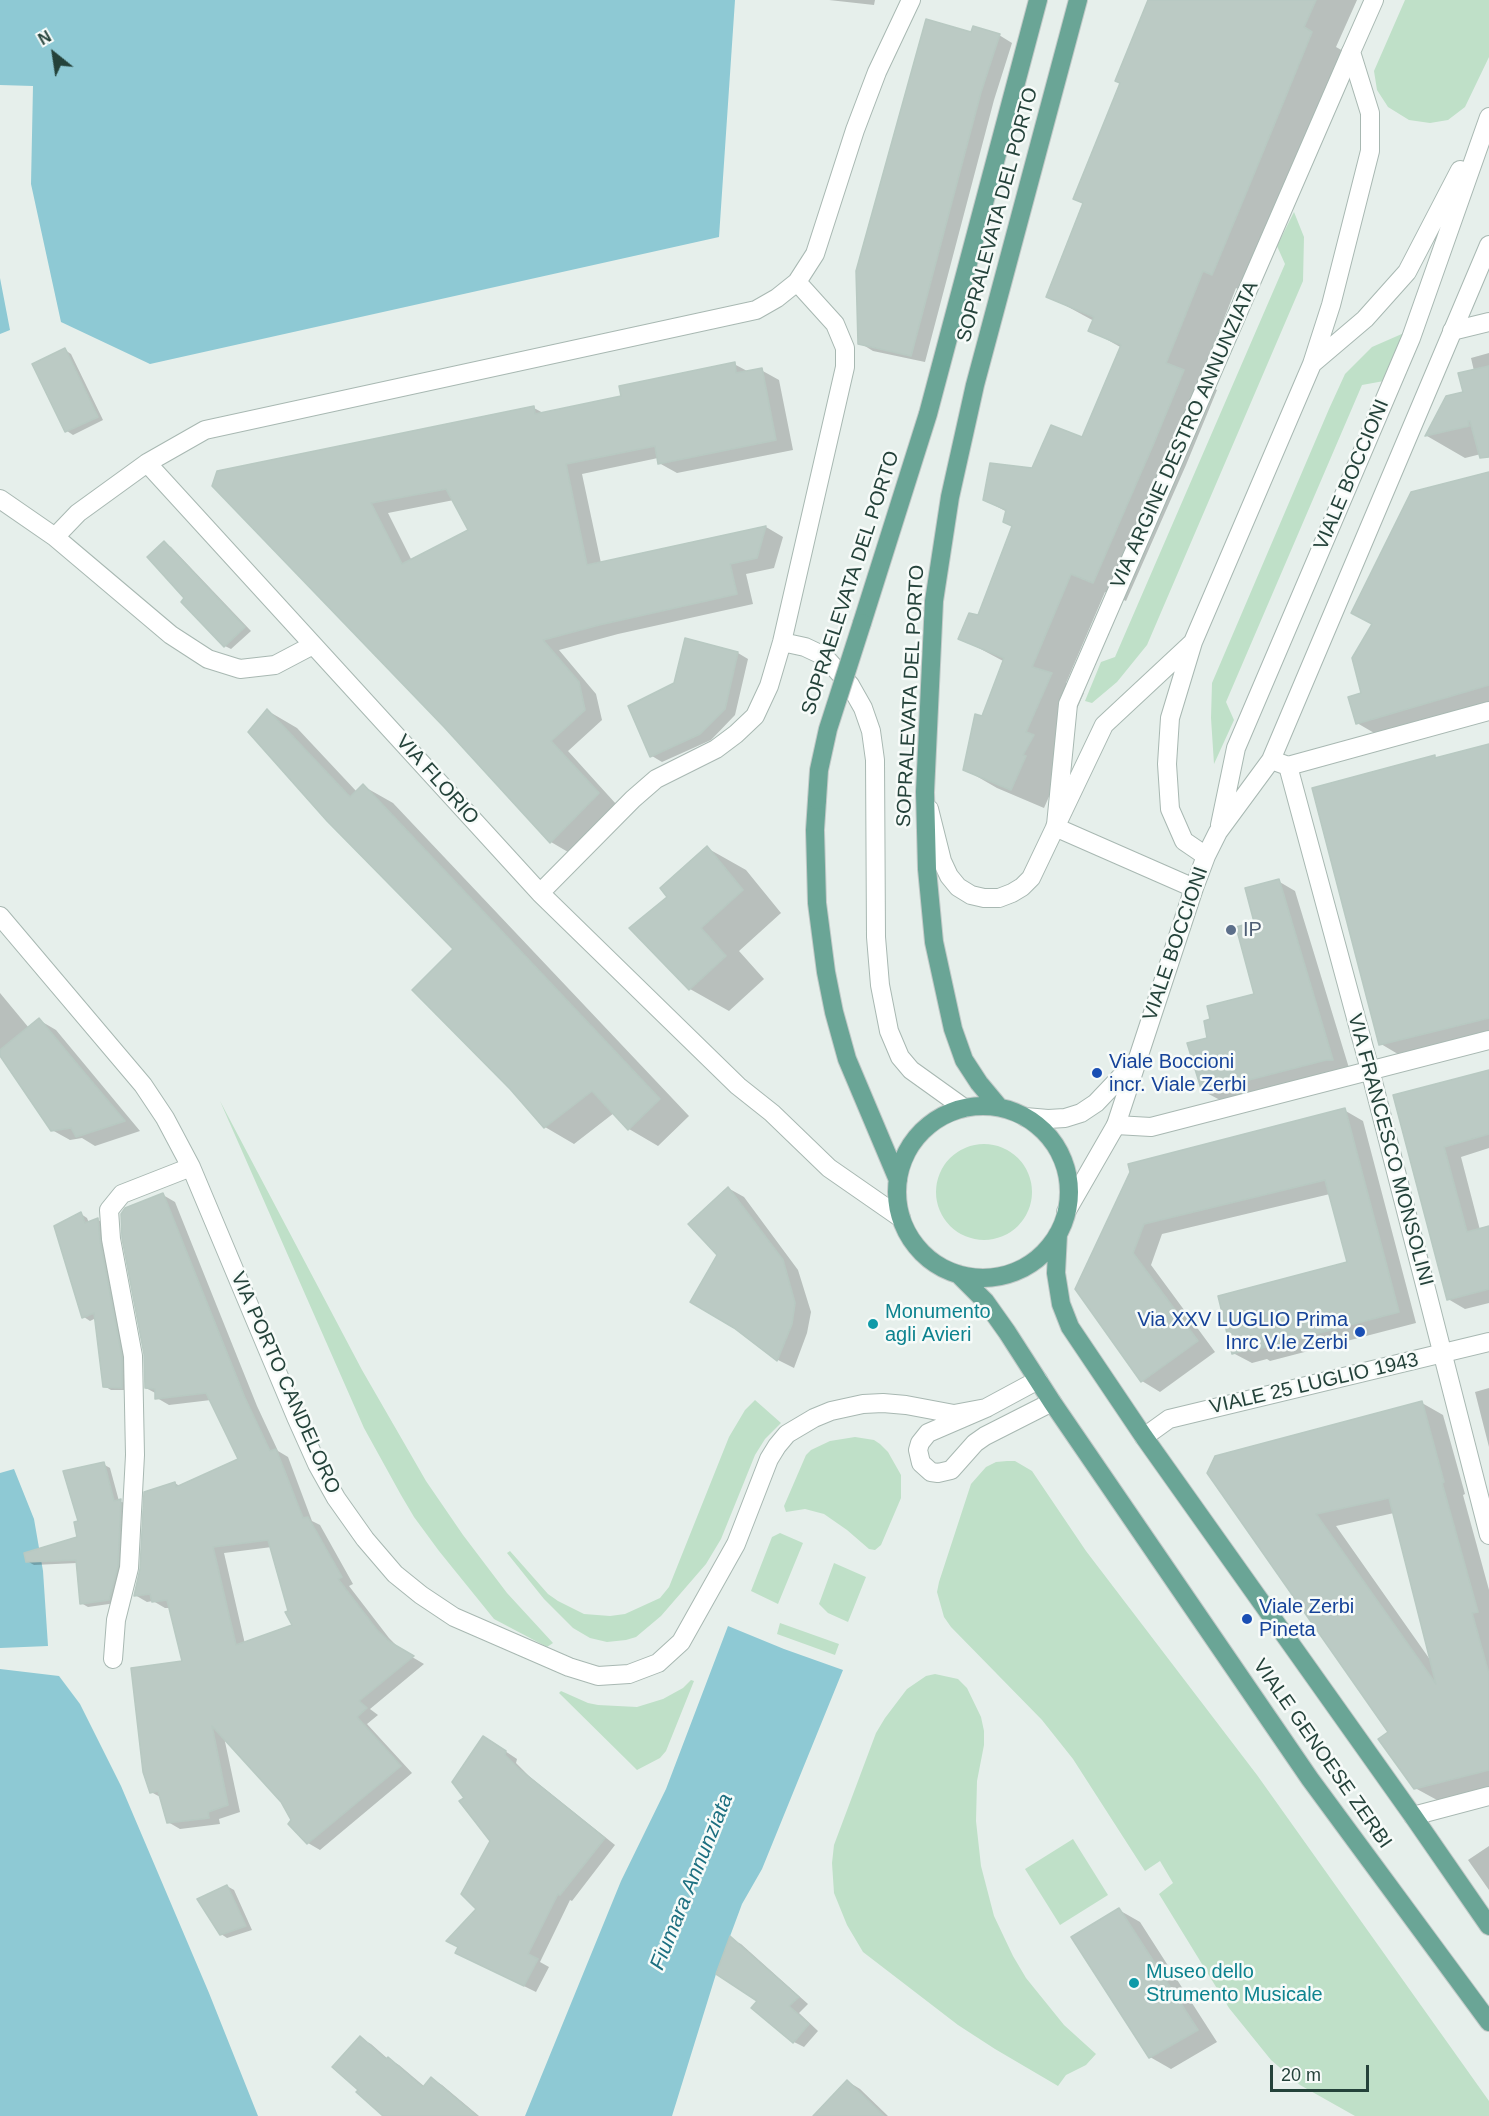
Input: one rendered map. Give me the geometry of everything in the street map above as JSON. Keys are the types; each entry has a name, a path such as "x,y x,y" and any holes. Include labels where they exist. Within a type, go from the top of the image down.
{"main road":[{"name":"SOPRAELEVATA DEL PORTO","path":"898,1180 847,1059 826,972 817,903 815,830 819,770 828,729 928,414 1038,0"},
{"name":"SOPRALEVATA DEL PORTO","path":"999,1107 979,1083 964,1059 953,1029 934,942 927,869 925,792 934,601 950,497 975,385 1078,0"},
{"name":"VIALE GENOESE ZERBI","path":"1058,1234 1045,1251 1028,1265 1011,1273 994,1277 976,1277 958,1274 937,1264 919,1250 901,1218 897,1200 898,1180 904,1157 914,1140 928,1126 945,1115 964,1108 999,1107 1025,1117 1049,1137 1059,1151 1065,1167 1069,1190 1066,1212 1058,1234 1056,1273 1061,1304 1070,1327 1144,1437 1489,1926"},
{"name":"VIALE GENOESE ZERBI","path":"958,1274 985,1301 1310,1779 1489,2022"}],"street":[{"path":"55,537 78,513 147,463 205,430 756,310 777,298 796,282 815,254 855,130 877,72 911,0"},
{"name":"VIA ARGINE DESTRO ANNUNZIATA","path":"1055,827 1068,704 1374,0"},
{"name":"VIA ARGINE DESTRO ANNUNZIATA","path":"1206,856 1184,841 1170,809 1167,764 1170,718 1193,642 1312,364 1330,306 1371,151 1370,113 1351,52"},
{"path":"1312,364 1365,319 1407,272 1489,117"},
{"name":"VIALE BOCCIONI","path":"1066,1212 1116,1125 1194,888 1218,832 1236,748 1411,338 1489,117"},
{"name":"VIALE BOCCIONI","path":"1218,832 1279,763 1452,330 1489,245"},
{"path":"540,893 633,799 656,779 716,749 755,716 769,686 782,642 845,366 845,348 835,324 796,282"},
{"path":"1452,330 1489,322"},
{"name":"VIA FLORIO","path":"147,463 540,893 738,1086 772,1113 829,1168 901,1218"},
{"path":"0,499 55,537 171,635 208,660 240,669 275,665 313,645"},
{"path":"782,642 805,647 824,656 850,685 863,708 871,731 875,760 876,937 880,986 888,1031 900,1057 911,1070 964,1108"},
{"name":"VIA ARGINE DESTRO ANNUNZIATA","path":"925,792 942,861 949,876 958,887 971,895 984,898 999,898 1022,887 1030,878 1104,725 1193,642"},
{"path":"1279,763 1489,711"},
{"name":"VIA FRANCESCO MONSOLINI","path":"1279,763 1370,1071 1489,1534"},
{"path":"1055,827 1194,888"},
{"name":"VIA PORTO CANDELORO","path":"0,916 143,1085 165,1118 191,1167 317,1464 336,1498 365,1539 395,1574 454,1617 568,1667 598,1676 629,1674 658,1662 681,1642 736,1544 769,1459 782,1440 800,1425 831,1411 863,1404 906,1405 954,1414 986,1408"},
{"path":"1116,1125 1151,1127 1489,1040"},
{"name":"VIALE BOCCIONI","path":"1025,1117 1065,1118 1081,1113 1096,1103 1139,1058"},
{"path":"113,1659 116,1620 129,1568 135,1455 133,1356 111,1239 109,1210 122,1194 191,1167"},
{"name":"VIALE 25 LUGLIO 1943","path":"1144,1437 1169,1419 1489,1342"},
{"path":"1038,1380 986,1408 928,1433 918,1450 921,1463 938,1473 951,1470 975,1443 985,1436 1052,1402"},
{"path":"1413,1816 1489,1796"}],"green space":[{"path":"1405,0 1489,0 1489,57 1465,107 1448,120 1430,123 1409,120 1388,107 1377,90 1374,71"},
{"path":"1294,212 1304,237 1303,281 1147,645 1117,682 1092,703 1085,701 1101,662 1115,657 1285,264 1277,246"},
{"path":"1404,333 1384,381 1362,385 1226,702 1234,720 1214,764 1211,718 1212,683 1329,409 1345,374 1372,347"},
{"path":"220,1101 362,1370 426,1481 507,1593 553,1643 547,1647 494,1619 414,1517 364,1428"},
{"path":"984,1144 1002,1148 1018,1158 1028,1174 1032,1192 1028,1210 1018,1226 1002,1236 984,1240 966,1236 950,1226 940,1210 936,1192 940,1174 950,1158 966,1148"},
{"path":"755,1400 781,1423 765,1439 755,1455 721,1539 706,1564 661,1616 636,1637 607,1642 590,1638 573,1628 544,1599 507,1553 510,1551 548,1594 584,1614 610,1616 625,1614 660,1598 669,1587 729,1437 745,1410"},
{"path":"855,1437 874,1440 880,1444 888,1452 901,1475 901,1498 881,1545 875,1550 869,1549 824,1514 805,1509 786,1512 784,1506 806,1455 811,1450 830,1441"},
{"path":"1015,1461 1032,1471 1086,1551 1257,1775 1489,2101 1489,2116 1355,2116 1300,2085 1271,2060 1229,2008 1159,1894 1173,1883 1160,1861 1145,1871 1073,1759 1042,1720 951,1627 944,1617 937,1592 971,1484 986,1467 996,1462"},
{"path":"780,1533 803,1543 778,1604 751,1591 772,1537"},
{"path":"834,1563 866,1577 848,1622 828,1613 819,1604"},
{"path":"780,1623 839,1644 835,1655 777,1634"},
{"path":"935,1674 958,1679 967,1688 981,1717 984,1745 977,1781 976,1821 981,1866 994,1916 1026,1978 1064,2025 1096,2054 1086,2065 1066,2075 1058,2086 958,2025 863,1952 847,1925 834,1893 832,1863 834,1845 876,1733 907,1689 926,1676"},
{"path":"691,1680 694,1681 666,1751 660,1758 637,1770 559,1693 561,1691 598,1705 637,1707 663,1699 683,1688"},
{"path":"1073,1839 1108,1895 1060,1925 1025,1869"}],"water":[{"path":"0,0 735,0 719,237 150,364 61,322 31,184 33,86 0,85"},
{"path":"0,278 10,330 0,334"},
{"path":"14,1469 34,1519 43,1571 48,1646 0,1648 0,1473"},
{"name":"Fiumara Annunziata","path":"728,1626 843,1670 762,1869 742,1904 716,1974 672,2116 525,2116 621,1881 666,1789"},
{"path":"0,1669 59,1676 80,1704 121,1786 209,1993 258,2116 0,2116"}],"building":[{"path":"1148,0 1316,0 1304,27 1312,32 1256,169 1212,275 1203,271 1166,363 1184,370 1153,445 1093,583 1071,574 1032,667 1052,673 1026,732 1034,735 1023,755 1026,756 1011,790 963,770 975,714 982,716 1004,658 958,639 969,613 978,615 1012,526 1003,522 1006,510 983,500 990,463 1032,468 1051,425 1082,437 1121,345 1088,331 1094,317 1046,297 1083,203 1073,199 1120,83 1115,81"},
{"path":"926,19 971,32 973,26 1000,34 981,92 911,356 858,344 856,271"},
{"path":"65,348 98,417 65,432 32,364"},
{"path":"735,362 736,373 762,368 776,440 658,464 655,446 566,464 587,565 766,526 757,558 730,564 737,594 543,640 579,682 585,710 551,741 599,793 550,843 444,727 212,486 217,471 534,406 535,414 621,396 619,386","holes":["446,489 468,530 402,564 371,503"]},
{"path":"1489,366 1489,457 1480,458 1470,421 1468,421 1469,426 1425,436 1446,396 1463,392 1458,373"},
{"path":"1489,472 1489,685 1356,724 1348,697 1361,693 1352,658 1372,624 1351,613 1411,492"},
{"path":"164,541 245,627 224,647 181,602 184,598 147,557"},
{"path":"685,638 738,652 725,709 700,734 650,757 628,706 674,683"},
{"path":"267,709 350,797 363,784 660,1099 628,1130 592,1091 544,1128 510,1089 412,990 453,949 327,821 248,732"},
{"path":"1489,744 1489,1018 1379,1045 1312,788 1435,755 1435,758"},
{"path":"707,846 743,890 701,928 726,956 689,990 629,928 667,897 660,888"},
{"path":"1279,879 1333,1060 1202,1092 1187,1043 1207,1038 1204,1021 1210,1019 1207,1006 1254,994 1236,927 1254,922 1245,888"},
{"path":"39,1018 125,1121 76,1137 71,1128 51,1131 0,1056 0,1050"},
{"path":"1489,1070 1489,1134 1444,1147 1467,1232 1489,1226 1489,1289 1447,1300 1393,1095"},
{"path":"1345,1108 1399,1312 1232,1354 1218,1296 1347,1262 1325,1180 1144,1224 1133,1253 1198,1341 1141,1382 1075,1289 1130,1172 1128,1164"},
{"path":"728,1187 783,1260 795,1303 792,1324 777,1361 734,1328 690,1302 717,1255 688,1224"},
{"path":"163,1193 245,1398 270,1451 276,1449 303,1518 308,1517 342,1577 338,1579 377,1630 390,1642 414,1656 359,1701 367,1708 357,1717 401,1766 307,1844 288,1824 291,1820 281,1802 212,1726 228,1805 208,1812 209,1818 167,1823 158,1791 150,1793 143,1772 131,1668 182,1661 167,1600 152,1602 150,1594 134,1596 140,1569 144,1492 175,1482 176,1487 238,1459 206,1393 155,1399 155,1389 145,1388 144,1354 122,1238 121,1214 125,1208","holes":["268,1540 288,1611 285,1612 292,1625 236,1645 213,1547"]},
{"path":"81,1212 85,1223 98,1218 100,1241 122,1357 122,1388 103,1387 94,1313 82,1318 54,1226"},
{"path":"1422,1401 1478,1612 1472,1613 1489,1674 1489,1770 1414,1789 1378,1739 1388,1732 1207,1473 1215,1456","holes":["1389,1498 1436,1684 1316,1514"]},
{"path":"104,1462 114,1501 121,1499 118,1566 109,1600 80,1604 76,1560 26,1562 24,1553 77,1537 74,1522 78,1521 63,1471"},
{"path":"483,1736 506,1751 505,1755 518,1768 605,1838 560,1895 558,1894 528,1954 538,1959 524,1986 455,1953 458,1947 446,1941 476,1909 461,1894 490,1841 459,1801 464,1798 452,1782"},
{"path":"227,1885 246,1926 220,1935 197,1899"},
{"name":"Museo dello Strumento Musicale","path":"1119,1908 1198,2030 1149,2058 1071,1937"},
{"path":"730,1936 799,1997 789,2006 809,2024 793,2043 751,2008 757,2001 716,1974"},
{"path":"360,2036 423,2087 431,2077 477,2116 383,2116 332,2067"},
{"path":"847,2080 884,2116 813,2116"}],"place":[{"name":"IP","path":"1231,930"},
{"name":"Viale Boccioni incr. Viale Zerbi","path":"1097,1073"},
{"name":"Monumento agli Avieri","path":"873,1324"},
{"name":"Via XXV LUGLIO Prima Inrc V.le Zerbi","path":"1360,1332"},
{"name":"Viale Zerbi Pineta","path":"1247,1619"},
{"name":"Museo dello Strumento Musicale","path":"1134,1983"}]}
